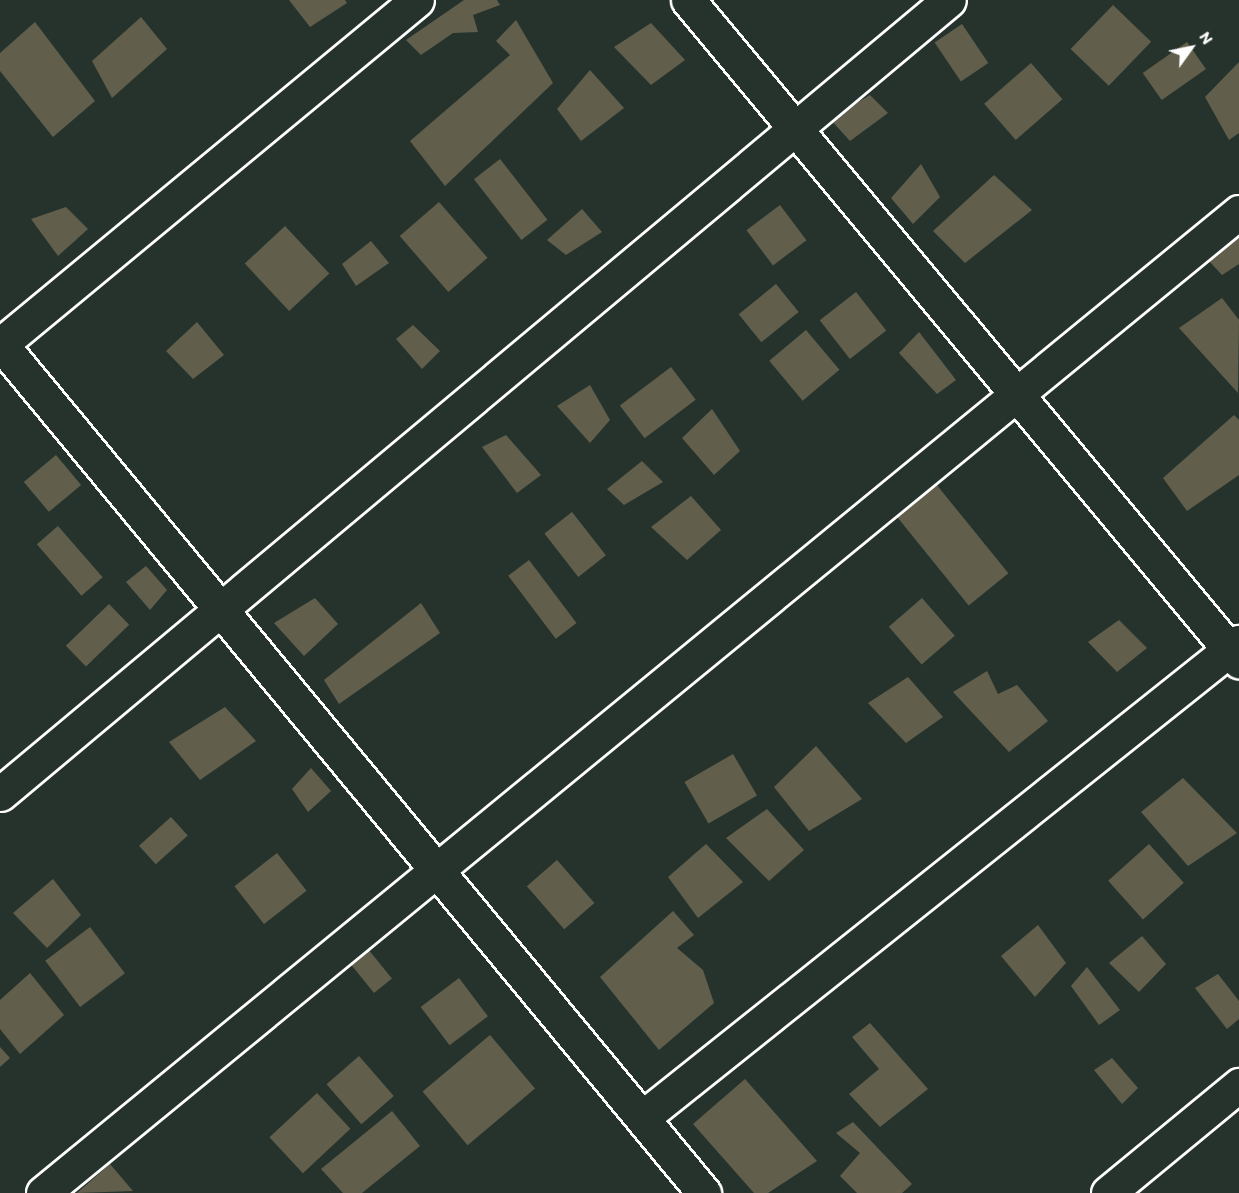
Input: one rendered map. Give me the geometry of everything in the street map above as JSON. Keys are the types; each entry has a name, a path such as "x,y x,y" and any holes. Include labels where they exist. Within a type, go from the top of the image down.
{"street":[{"path":"417,0 0,344 704,1193"},
{"path":"642,1118 1236,651 1016,393 688,0"},
{"path":"0,794 949,0"},
{"path":"43,1193 434,867 1239,212"},
{"path":"1108,1193 1239,1085"}],"building":[{"path":"289,0 345,0 347,3 310,27"},
{"path":"464,0 497,0 500,5 473,15 478,32 453,33 421,55 406,40"},
{"path":"1113,5 1151,42 1109,86 1071,49"},
{"path":"141,17 167,49 112,98 92,61"},
{"path":"516,20 553,83 445,186 410,141 510,55 496,41"},
{"path":"35,22 95,101 53,137 0,71 0,53"},
{"path":"651,23 685,60 651,85 614,47"},
{"path":"962,24 988,63 961,81 935,42"},
{"path":"1187,42 1206,69 1162,100 1143,73"},
{"path":"1239,62 1239,133 1229,140 1205,97"},
{"path":"1031,63 1062,99 1016,140 984,104"},
{"path":"590,70 624,108 581,141 557,109"},
{"path":"870,95 888,113 850,141 830,119"},
{"path":"500,159 547,220 521,240 474,179"},
{"path":"921,164 940,197 913,224 891,198"},
{"path":"994,175 1032,210 965,263 933,231"},
{"path":"439,202 488,258 448,292 400,236"},
{"path":"780,205 806,240 773,265 746,230"},
{"path":"66,207 88,229 58,256 31,219"},
{"path":"582,209 602,232 566,255 547,240"},
{"path":"285,226 329,274 289,311 245,264"},
{"path":"1239,237 1239,264 1222,275 1209,261"},
{"path":"371,241 389,263 356,286 342,264"},
{"path":"776,284 799,312 761,342 739,314"},
{"path":"856,292 886,331 850,359 820,320"},
{"path":"1222,298 1239,320 1238,393 1179,328"},
{"path":"197,322 224,355 193,379 166,351"},
{"path":"413,325 440,351 422,369 396,339"},
{"path":"806,330 839,370 803,401 769,361"},
{"path":"919,332 956,380 937,394 899,353"},
{"path":"671,367 696,400 645,438 620,406"},
{"path":"590,385 610,420 590,443 557,406"},
{"path":"712,409 740,451 714,475 682,438"},
{"path":"1234,415 1239,420 1239,475 1187,511 1163,478"},
{"path":"506,435 541,475 517,493 482,447"},
{"path":"56,455 81,485 49,512 24,482"},
{"path":"642,461 663,482 624,505 607,489"},
{"path":"936,484 1008,573 969,605 896,516"},
{"path":"691,496 721,530 687,560 651,527"},
{"path":"572,512 606,555 578,577 544,534"},
{"path":"58,526 103,577 81,596 37,544"},
{"path":"529,560 577,623 556,639 508,576"},
{"path":"146,566 167,590 150,610 126,582"},
{"path":"315,598 338,624 304,656 274,623"},
{"path":"922,598 955,636 922,665 889,627"},
{"path":"421,603 440,633 339,704 324,680"},
{"path":"109,604 129,625 86,667 66,646"},
{"path":"1119,620 1147,648 1117,672 1088,642"},
{"path":"987,671 998,694 1017,685 1048,721 1009,752 953,692"},
{"path":"908,677 943,717 906,743 868,703"},
{"path":"225,707 256,741 200,780 169,742"},
{"path":"816,746 862,799 809,831 774,787"},
{"path":"733,754 757,796 709,824 685,782"},
{"path":"311,768 331,791 308,812 292,789"},
{"path":"1183,778 1237,833 1188,866 1141,812"},
{"path":"767,809 804,850 769,881 726,838"},
{"path":"171,817 188,836 156,864 139,846"},
{"path":"706,844 743,882 698,918 668,877"},
{"path":"1149,844 1184,883 1143,919 1108,881"},
{"path":"277,853 307,891 264,924 234,886"},
{"path":"557,860 594,903 564,929 527,886"},
{"path":"53,879 81,915 47,948 13,913"},
{"path":"673,911 694,935 677,948 703,970 714,1003 659,1050 600,977"},
{"path":"1038,925 1066,963 1035,997 1001,956"},
{"path":"90,927 125,973 80,1007 45,961"},
{"path":"1142,936 1166,964 1139,992 1109,963"},
{"path":"368,949 392,979 374,993 350,963"},
{"path":"1087,967 1120,1010 1099,1025 1071,986"},
{"path":"30,973 64,1015 20,1054 0,1029 0,1000"},
{"path":"1218,974 1239,1001 1239,1019 1227,1029 1195,988"},
{"path":"459,978 488,1016 450,1045 421,1007"},
{"path":"870,1023 928,1089 880,1127 849,1094 879,1069 852,1037"},
{"path":"490,1035 535,1089 468,1145 423,1092"},
{"path":"0,1047 10,1058 0,1067"},
{"path":"359,1056 394,1096 361,1124 327,1084"},
{"path":"1112,1058 1138,1088 1122,1104 1094,1070"},
{"path":"745,1079 817,1161 768,1193 754,1193 693,1124"},
{"path":"317,1093 350,1129 303,1173 269,1137"},
{"path":"392,1111 420,1146 362,1193 343,1193 321,1169"},
{"path":"853,1122 912,1184 902,1193 857,1193 840,1176 860,1153 836,1133"},
{"path":"110,1164 133,1191 77,1193"}]}
